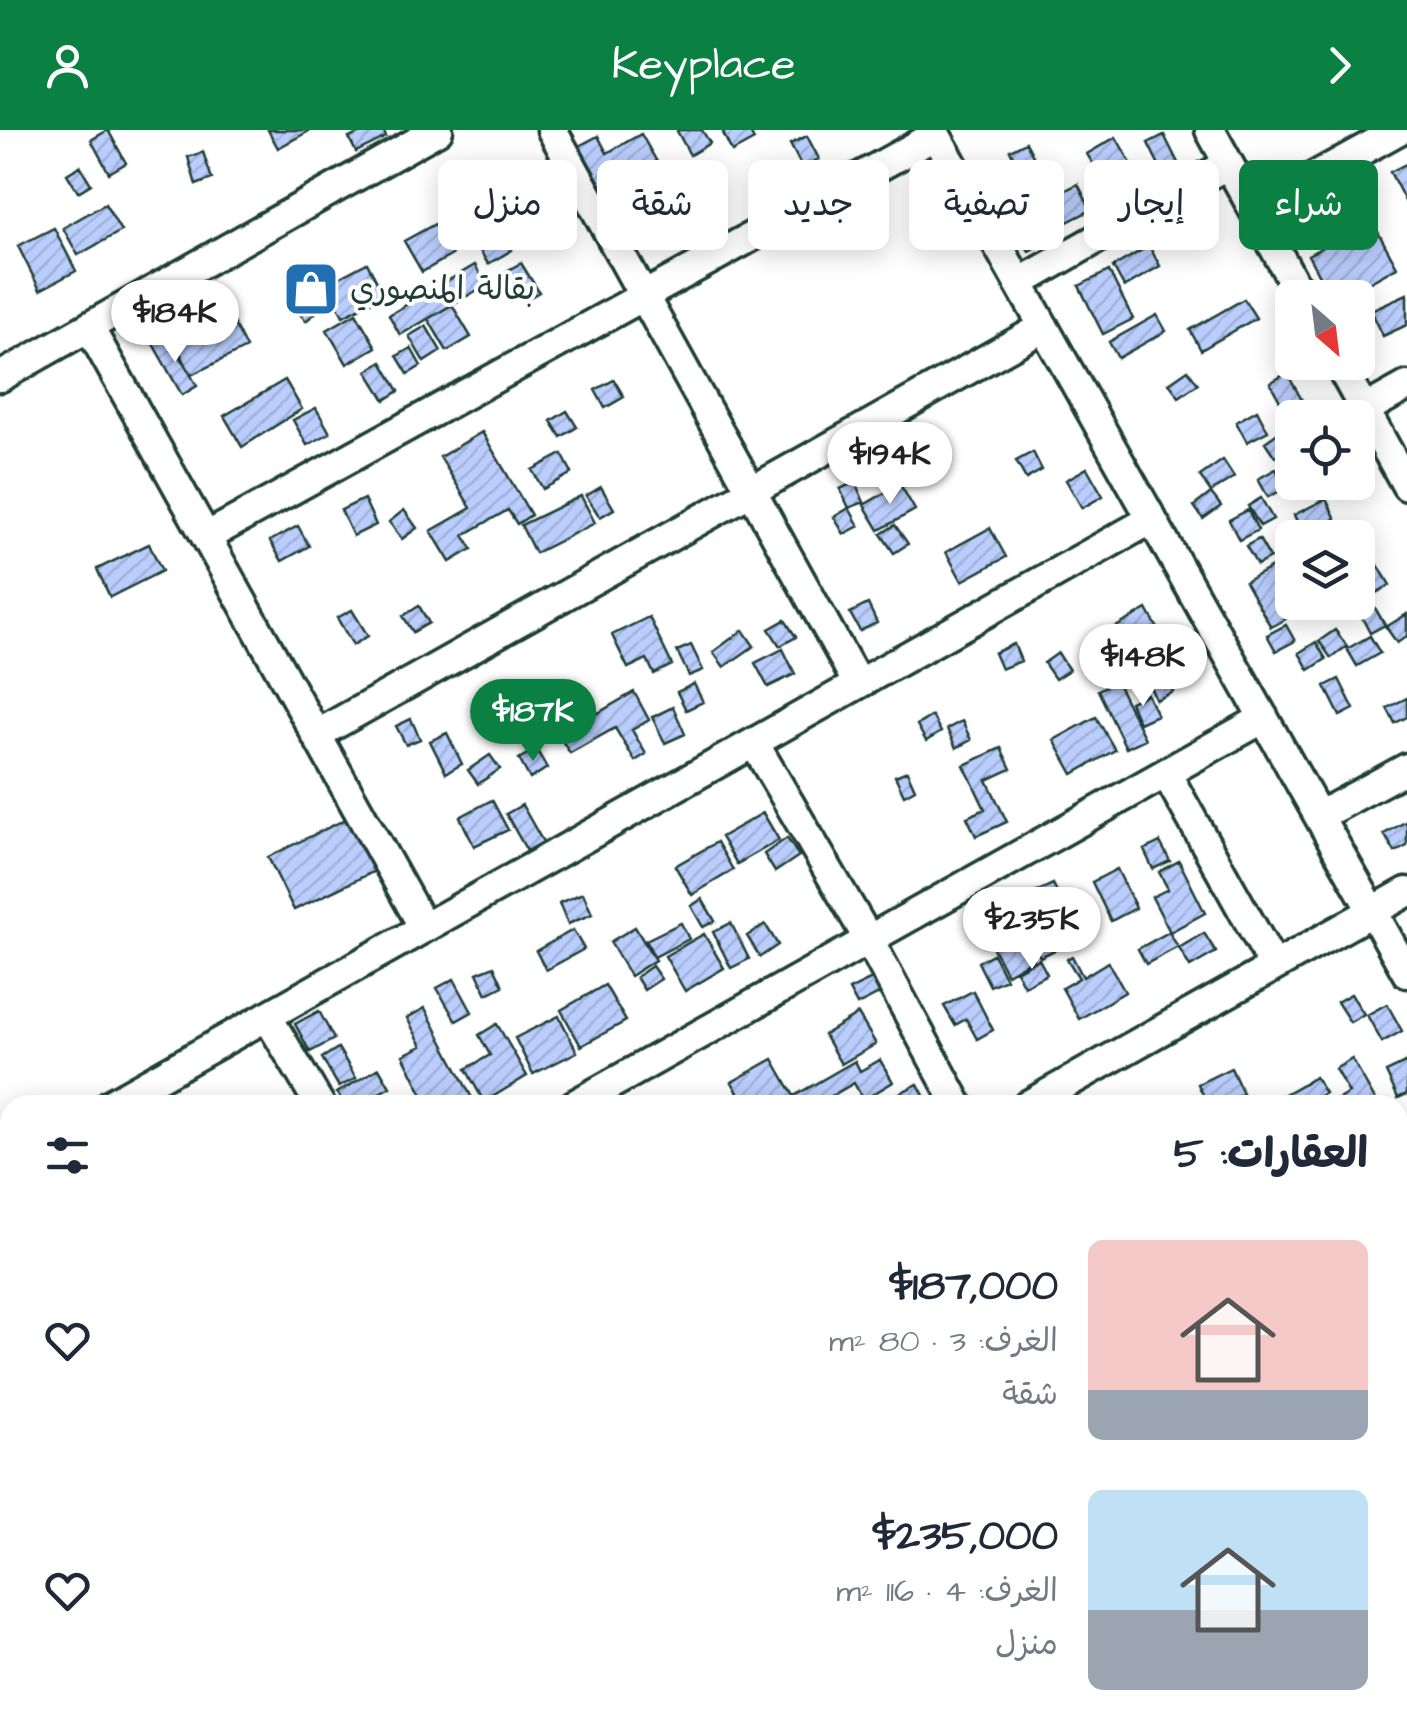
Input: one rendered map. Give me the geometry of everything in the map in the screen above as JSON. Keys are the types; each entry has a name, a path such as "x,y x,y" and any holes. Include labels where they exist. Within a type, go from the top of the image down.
{"street":[{"path":"552,130 858,684"},
{"path":"1210,130 1239,183"},
{"path":"1345,160 1399,130"},
{"path":"206,537 934,132 1407,973"},
{"path":"0,377 427,133"},
{"path":"1019,282 1228,164"},
{"path":"1276,250 1292,280"},
{"path":"89,327 424,928"},
{"path":"316,734 1044,328"},
{"path":"1375,404 1407,386"},
{"path":"1375,429 1407,486"},
{"path":"127,1095 1152,519"},
{"path":"592,1095 1264,718"},
{"path":"754,742 869,940 953,1095"},
{"path":"1319,816 1407,768"},
{"path":"1166,773 1274,966"},
{"path":"1046,1095 1407,892"},
{"path":"268,1016 314,1095"}],"building":[{"path":"108,130 126,163 109,173 91,140"},
{"path":"268,130 311,130 278,148"},
{"path":"367,130 383,130 386,137 356,152 349,138"},
{"path":"679,130 702,130 710,143 690,155"},
{"path":"749,130 754,140 732,152 723,133"},
{"path":"641,134 656,160 597,160 597,178 579,146 598,136 607,153"},
{"path":"1164,135 1176,160 1156,160 1148,143"},
{"path":"807,136 819,159 798,160 790,144"},
{"path":"1116,137 1129,160 1091,160 1087,154"},
{"path":"1026,142 1035,160 1015,160 1010,150"},
{"path":"203,152 212,179 196,185 188,157"},
{"path":"80,166 91,184 78,192 67,174"},
{"path":"1407,166 1407,205 1390,172"},
{"path":"1078,184 1084,196 1084,214 1064,224 1064,191"},
{"path":"105,204 121,231 78,255 63,228"},
{"path":"435,224 438,250 449,250 452,255 422,272 404,241"},
{"path":"54,228 76,271 40,290 18,246"},
{"path":"1378,232 1397,267 1374,280 1321,280 1308,255 1317,250 1378,250"},
{"path":"480,250 512,250 488,264"},
{"path":"1142,250 1151,250 1160,266 1124,287 1113,267"},
{"path":"367,263 384,295 343,316 327,284"},
{"path":"521,263 539,292 523,301 505,272"},
{"path":"475,265 486,285 400,335 389,315"},
{"path":"1109,271 1133,319 1103,334 1079,286"},
{"path":"304,289 321,308 306,321 290,302"},
{"path":"1407,294 1407,325 1383,336 1375,308"},
{"path":"1244,299 1256,318 1201,350 1190,330"},
{"path":"452,305 471,337 447,351 428,319"},
{"path":"227,310 246,348 191,375 172,336"},
{"path":"356,313 376,347 347,364 327,330"},
{"path":"1157,315 1166,331 1118,358 1109,342"},
{"path":"426,326 441,351 424,362 409,336"},
{"path":"168,335 197,386 182,395 153,344"},
{"path":"411,348 421,366 408,374 397,356"},
{"path":"382,362 399,391 385,400 367,371"},
{"path":"1188,370 1198,384 1179,397 1169,383"},
{"path":"285,380 302,409 242,447 224,416"},
{"path":"614,380 624,397 605,408 595,390"},
{"path":"1291,380 1302,400 1279,400 1270,383"},
{"path":"316,408 330,433 307,445 293,420"},
{"path":"1257,410 1268,431 1247,442 1236,422"},
{"path":"567,411 577,427 561,437 551,421"},
{"path":"482,432 531,515 517,524 508,510 464,535 472,549 450,562 431,531 471,508 440,457"},
{"path":"1275,435 1275,457 1265,442"},
{"path":"1033,452 1042,470 1026,479 1016,461"},
{"path":"562,454 572,473 543,489 532,470"},
{"path":"1223,460 1234,477 1211,492 1200,476"},
{"path":"1087,468 1103,496 1082,508 1066,480"},
{"path":"1275,470 1275,494 1268,497 1258,479"},
{"path":"855,482 864,502 849,508 840,489"},
{"path":"900,484 915,510 879,530 864,505"},
{"path":"601,487 614,509 600,517 586,496"},
{"path":"1211,493 1221,506 1203,519 1194,506"},
{"path":"581,496 595,523 535,553 521,525"},
{"path":"1261,498 1273,519 1260,526 1248,506"},
{"path":"364,499 376,525 353,536 341,510"},
{"path":"1326,500 1336,519 1296,520 1294,515"},
{"path":"849,508 859,526 844,534 834,517"},
{"path":"404,510 417,528 402,539 389,522"},
{"path":"1248,510 1258,530 1239,540 1229,520"},
{"path":"895,525 908,544 894,553 881,534"},
{"path":"298,526 309,546 282,561 270,541"},
{"path":"990,528 1006,557 962,581 946,552"},
{"path":"1259,539 1270,558 1257,565 1246,546"},
{"path":"149,544 162,571 110,597 97,569"},
{"path":"1378,565 1390,585 1375,594"},
{"path":"1274,566 1275,620 1284,620 1271,627 1245,582"},
{"path":"868,604 877,623 860,631 850,613"},
{"path":"419,606 429,623 413,632 403,616"},
{"path":"1375,608 1385,625 1370,633 1363,620 1375,620"},
{"path":"1147,609 1162,636 1126,656 1111,630"},
{"path":"352,610 368,636 353,645 337,618"},
{"path":"1407,614 1407,636 1397,643 1386,627"},
{"path":"649,617 672,665 654,674 647,659 628,668 612,635"},
{"path":"785,620 796,637 780,646 769,629"},
{"path":"1286,625 1295,641 1276,651 1267,635"},
{"path":"743,630 754,646 724,667 713,652"},
{"path":"1335,630 1347,646 1331,658 1319,641"},
{"path":"1370,636 1380,653 1357,666 1347,649"},
{"path":"1188,642 1196,656 1178,666 1170,652"},
{"path":"1316,642 1326,659 1309,670 1299,653"},
{"path":"1014,644 1021,661 1001,669 994,653"},
{"path":"691,645 703,670 689,676 677,651"},
{"path":"783,649 795,674 768,687 755,663"},
{"path":"1058,653 1069,670 1055,679 1044,663"},
{"path":"1165,674 1173,692 1156,700 1148,682"},
{"path":"1339,679 1354,709 1340,716 1325,686"},
{"path":"1116,681 1145,739 1126,748 1098,690"},
{"path":"694,684 703,702 686,710 677,692"},
{"path":"634,692 649,720 632,730 646,754 635,761 615,728 570,753 559,736"},
{"path":"1147,694 1157,715 1139,723 1130,702"},
{"path":"1407,698 1407,717 1395,723 1387,708"},
{"path":"673,707 685,734 665,743 652,717"},
{"path":"932,716 941,732 926,741 917,725"},
{"path":"1096,717 1115,750 1073,774 1054,740"},
{"path":"411,719 420,739 406,745 396,726"},
{"path":"962,721 971,740 956,748 947,729"},
{"path":"447,733 462,764 446,773 430,741"},
{"path":"1001,748 1011,769 987,780 1007,822 976,836 967,817 985,809 964,765"},
{"path":"536,749 547,768 530,779 519,759"},
{"path":"490,755 500,769 478,784 468,770"},
{"path":"907,771 915,789 904,795 895,776"},
{"path":"492,800 508,830 474,846 460,817"},
{"path":"522,805 543,842 527,851 506,814"},
{"path":"371,807 398,860 294,910 268,857"},
{"path":"763,813 779,840 737,864 721,837"},
{"path":"1407,821 1407,846 1395,852 1384,834"},
{"path":"787,838 799,856 775,872 764,854"},
{"path":"717,842 733,870 692,895 675,866"},
{"path":"1160,842 1170,861 1153,869 1144,850"},
{"path":"1179,861 1205,913 1170,932 1152,897 1168,889 1159,872"},
{"path":"1117,869 1136,908 1111,921 1092,882"},
{"path":"1053,884 1080,938 1040,957 1014,903"},
{"path":"583,893 592,914 568,924 559,903"},
{"path":"702,899 715,921 703,927 691,906"},
{"path":"681,923 689,939 654,957 646,940"},
{"path":"731,923 749,959 731,968 713,932"},
{"path":"1012,923 1033,959 1007,974 987,937"},
{"path":"765,924 778,945 760,957 747,936"},
{"path":"635,927 655,960 630,976 610,942"},
{"path":"573,930 584,949 546,970 536,951"},
{"path":"1169,932 1178,947 1146,964 1138,949"},
{"path":"1204,933 1216,952 1190,967 1179,948"},
{"path":"704,934 724,968 685,991 665,956"},
{"path":"993,954 1006,979 990,986 978,962"},
{"path":"1072,956 1083,977 1108,962 1125,992 1079,1019 1062,988 1079,978 1067,959"},
{"path":"1039,959 1047,974 1024,986 1016,971"},
{"path":"494,966 503,986 487,994 477,973"},
{"path":"652,966 661,979 644,990 636,977"},
{"path":"878,976 885,991 857,1005 849,990"},
{"path":"454,979 472,1012 456,1021 437,988"},
{"path":"605,985 626,1021 581,1046 561,1010"},
{"path":"973,991 993,1030 977,1039 966,1019 955,1025 944,1006"},
{"path":"1351,994 1364,1014 1350,1022 1337,1002"},
{"path":"1387,1004 1402,1031 1382,1042 1367,1015"},
{"path":"425,1008 470,1095 423,1095 403,1055 422,1046 407,1018"},
{"path":"319,1011 334,1039 310,1052 295,1024"},
{"path":"858,1014 876,1044 841,1064 824,1035"},
{"path":"559,1016 577,1052 533,1074 515,1038"},
{"path":"497,1024 527,1076 496,1095 480,1095 466,1069 490,1055 479,1035"},
{"path":"338,1048 356,1078 339,1087 322,1058"},
{"path":"773,1059 793,1095 739,1095 732,1082"},
{"path":"1352,1059 1372,1095 1346,1095 1349,1093 1335,1069"},
{"path":"880,1060 893,1082 871,1095 860,1095 854,1083 833,1095 796,1095 855,1061 860,1071"},
{"path":"1407,1062 1407,1094 1397,1095 1386,1072"},
{"path":"379,1068 390,1087 376,1095 337,1093"},
{"path":"1231,1068 1243,1094 1203,1095 1198,1084"},
{"path":"1315,1077 1325,1093 1322,1095 1283,1095"},
{"path":"918,1084 924,1095 896,1095"}],"place":[{"name":"بقالة المنصوري","path":"311,289"}]}
